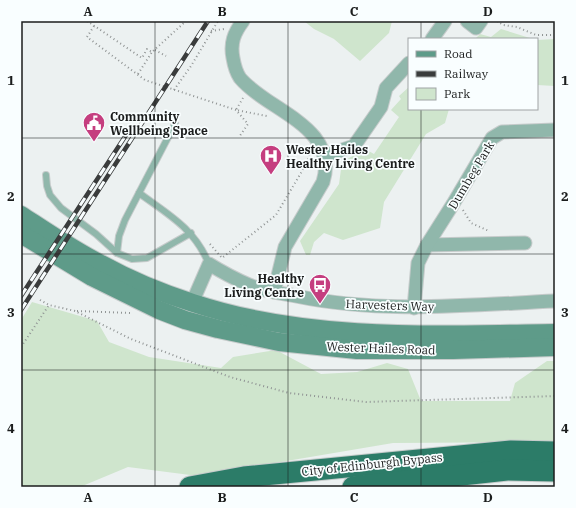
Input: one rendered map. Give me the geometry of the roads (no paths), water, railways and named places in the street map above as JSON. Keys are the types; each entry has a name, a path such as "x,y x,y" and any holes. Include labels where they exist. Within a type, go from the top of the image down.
{"highway":[{"name":"City of Edinburgh Bypass","path":"190,487 244,477 495,452 555,452"},
{"name":"City of Edinburgh Bypass","path":"353,487 507,470 555,471"}],"main road":[{"name":"Wester Hailes Road","path":"21,216 100,264 156,290 218,329 279,342 357,350 453,350 555,347"},
{"name":"Wester Hailes Road","path":"21,234 92,277 159,310 226,314 284,324 360,332 426,334 555,333"}],"street":[{"path":"243,21 235,32 232,42 234,65 239,77 250,88 309,130 319,143 324,156 326,174 323,182 285,248 274,292"},
{"path":"433,38 445,21"},
{"path":"467,21 476,28 481,21"},
{"path":"324,156 354,146 381,107 386,88 408,64"},
{"name":"Dumbeg Park","path":"414,308 418,263 427,245 454,204 492,138 502,132 555,130"},
{"path":"427,245 525,243"},
{"path":"188,311 209,264"},
{"name":"Harvesters Way","path":"209,264 250,286 310,299 363,306 414,308 555,301"}],"lane":[{"path":"117,252 119,236 125,220 175,124"},
{"path":"46,175 50,195 61,208 117,252 132,259 147,258 191,233"},
{"path":"139,193 171,216 191,233 203,250 209,264"}],"railway":[{"path":"21,310 208,21"},
{"path":"21,296 128,132"}],"place":[{"name":"Community Wellbeing Space","path":"94,142"},
{"name":"Wester Hailes Healthy Living Centre","path":"271,176"},
{"name":"Healthy Living Centre","path":"320,304"}]}
